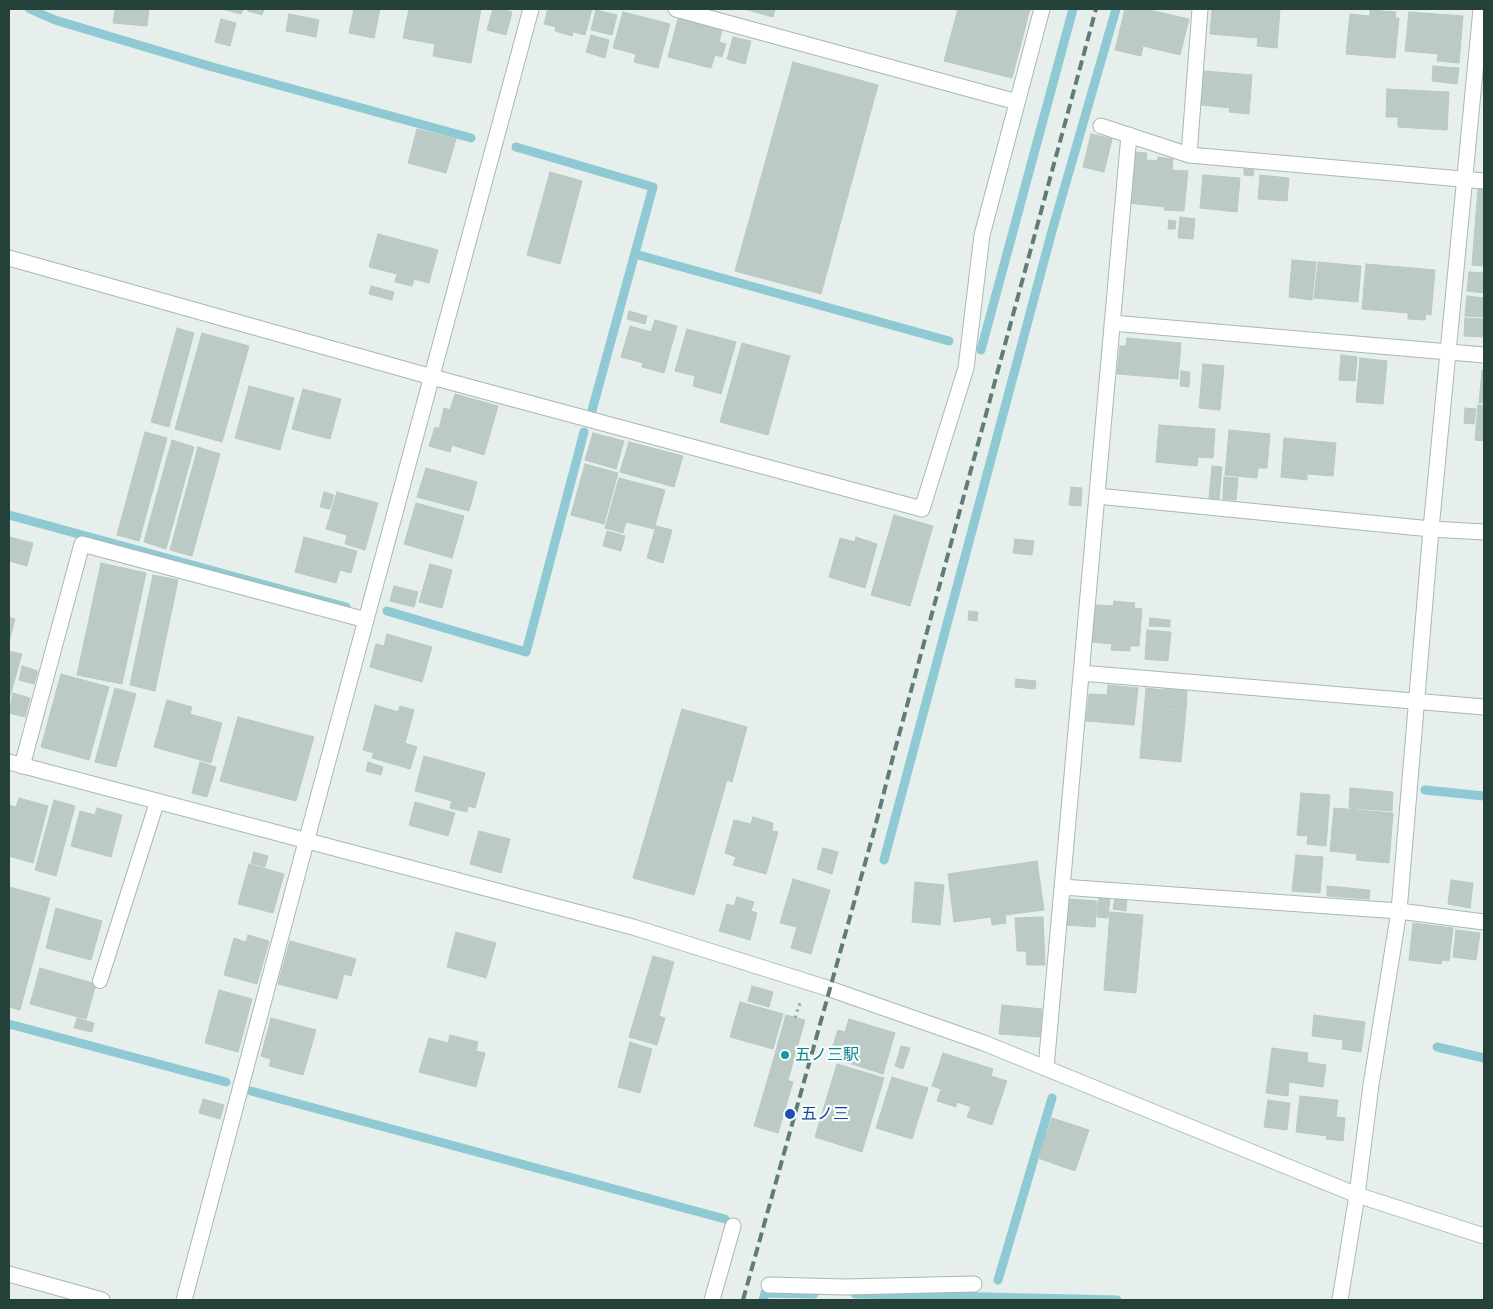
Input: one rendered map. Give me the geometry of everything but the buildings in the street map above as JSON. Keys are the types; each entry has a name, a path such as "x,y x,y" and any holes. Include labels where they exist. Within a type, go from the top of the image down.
{"street":[{"path":"184,1300 531,9"},
{"path":"676,9 1018,102"},
{"path":"9,258 432,377 922,509 966,368 982,235 1042,9"},
{"path":"1189,155 1200,9"},
{"path":"1340,1300 1357,1194 1371,1085 1399,911 1431,529 1481,9"},
{"path":"1101,126 1189,155 1484,181"},
{"path":"1046,1068 1129,135"},
{"path":"1112,323 1484,355"},
{"path":"1097,496 1431,529 1484,532"},
{"path":"366,620 82,544 15,764 633,927 830,989 984,1043 1357,1194 1484,1236"},
{"path":"1081,673 1484,707"},
{"path":"1062,886 1399,911 1484,922"},
{"path":"712,1300 733,1226"},
{"path":"9,1274 102,1300"},
{"path":"769,1285 845,1294 974,1284"}],"lane":[{"path":"100,981 157,802"}],"waterway":[{"path":"30,9 55,20 209,66 471,138"},
{"path":"981,350 1073,9"},
{"path":"884,860 1052,231 1116,9"},
{"path":"516,147 653,187 591,414"},
{"path":"635,254 949,341"},
{"path":"387,611 526,652 584,432"},
{"path":"9,515 346,607"},
{"path":"1425,790 1484,796"},
{"path":"9,1024 226,1082"},
{"path":"1437,1047 1484,1058"},
{"path":"251,1091 725,1219"},
{"path":"998,1280 1052,1098"},
{"path":"763,1300 765,1293 814,1294"},
{"path":"855,1294 1117,1300"}],"railway":[{"path":"743,1300 874,831 1096,9"}],"place":[{"name":"五ノ三駅","path":"785,1055"},
{"name":"五ノ三","path":"790,1114"}]}
